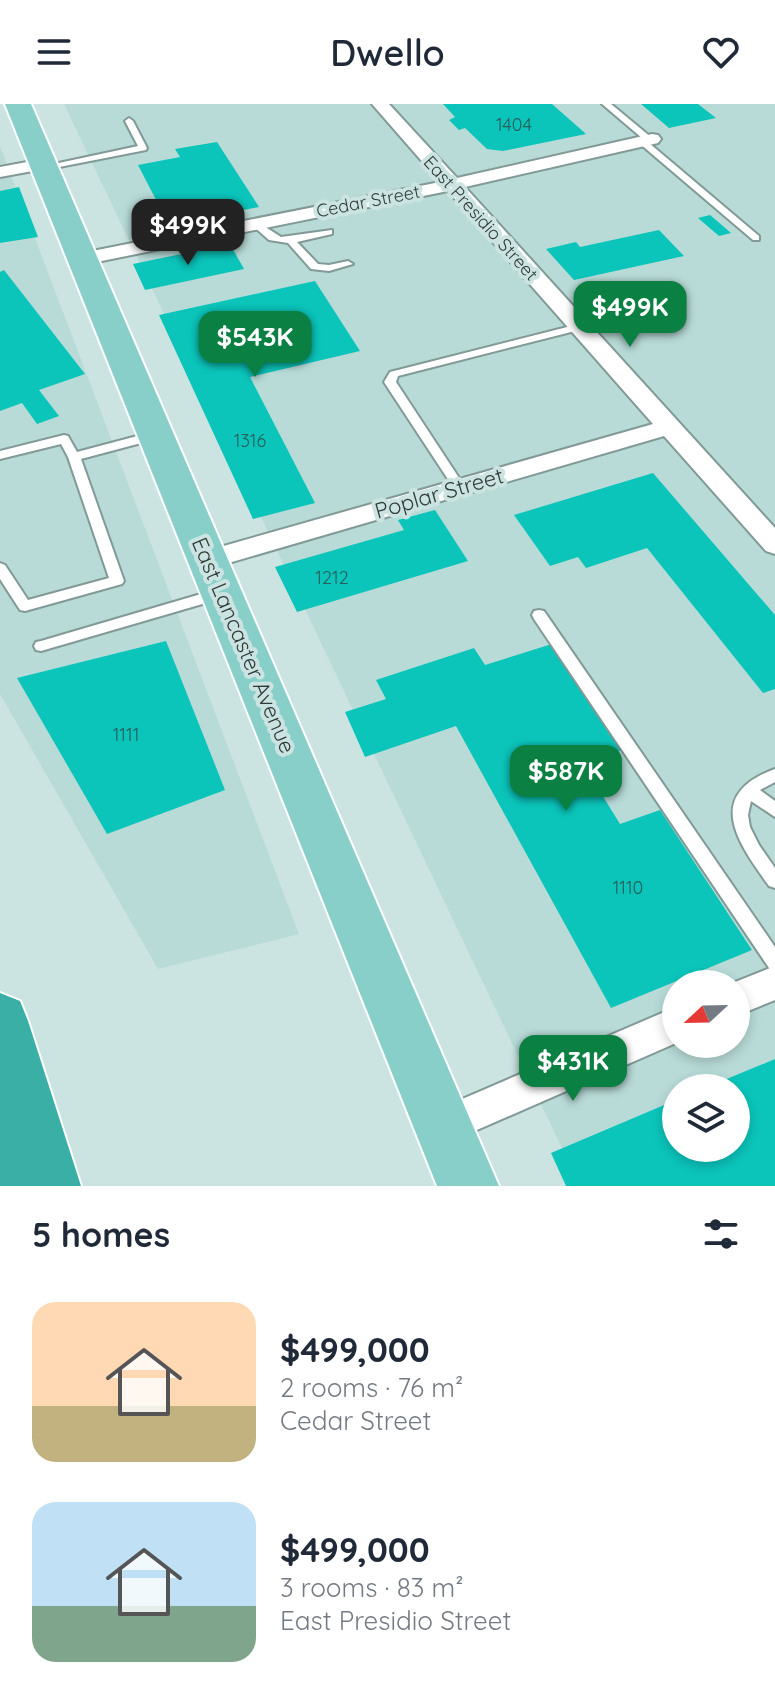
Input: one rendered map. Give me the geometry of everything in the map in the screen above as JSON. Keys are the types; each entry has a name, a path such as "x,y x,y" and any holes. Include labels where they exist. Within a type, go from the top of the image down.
{"highway":[{"path":"0,1021 50,1186"},
{"path":"0,1146 28,1186"}],"main road":[{"name":"East Lancaster Avenue","path":"18,104 468,1186"}],"street":[{"name":"East Presidio Street","path":"380,104 775,545"},
{"name":"Cedar Street","path":"82,259 451,185 648,140"},
{"path":"0,172 44,166"},
{"name":"Poplar Street","path":"215,576 459,487 669,427"},
{"path":"750,993 775,983"},
{"path":"445,1125 662,1031"}],"lane":[{"path":"606,104 756,238"},
{"path":"44,166 143,148 129,121"},
{"path":"256,224 271,240 290,240 329,232"},
{"path":"290,240 315,267 348,264"},
{"path":"459,487 390,382 394,374 579,327"},
{"path":"74,457 156,435"},
{"path":"0,455 64,439 74,457 117,581 25,606 0,568"},
{"path":"41,646 215,576"},
{"path":"539,615 775,962"},
{"path":"775,775 749,791 741,812 741,829 775,881"},
{"path":"749,791 775,810"}],"shaded area":[{"path":"64,104 775,104 775,1186 580,1186"},
{"path":"0,146 299,934 158,969 0,694"}],"building":[{"path":"443,104 552,104 586,134 503,151 487,149 465,128 459,130 449,120 455,117"},
{"path":"641,104 698,104 716,118 669,128"},
{"path":"217,142 259,207 169,225 138,165 180,157 175,149"},
{"path":"19,187 38,237 0,243 0,191"},
{"path":"710,215 731,233 719,236 698,218"},
{"path":"659,230 684,256 574,280 546,249 576,242 580,247"},
{"path":"230,244 244,269 145,290 133,264"},
{"path":"4,270 85,374 39,390 59,416 37,424 22,403 0,411 0,272"},
{"path":"315,281 360,351 250,377 315,503 253,519 159,315"},
{"path":"653,473 775,615 775,689 763,693 647,548 586,568 578,557 550,566 514,515"},
{"path":"435,510 468,561 297,612 275,567 404,530 398,520"},
{"path":"166,641 225,790 107,834 17,678"},
{"path":"555,643 625,749 583,764 620,824 660,810 752,950 703,970 662,970 662,987 611,1008 456,726 365,757 345,712 386,699 376,680 474,648 485,665"},
{"path":"775,1059 775,1186 566,1186 551,1153 662,1106 662,1162 750,1162 750,1074 739,1074"}]}
